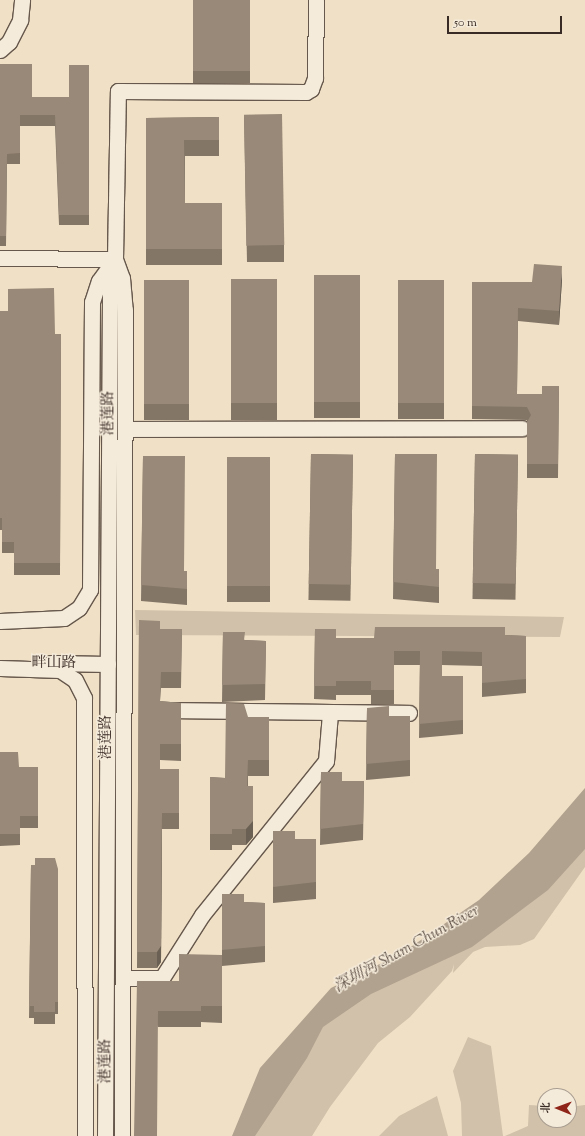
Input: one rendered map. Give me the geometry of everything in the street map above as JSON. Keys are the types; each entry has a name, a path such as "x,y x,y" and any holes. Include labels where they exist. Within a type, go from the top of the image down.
{"street":[{"path":"0,50 9,42 20,20 22,0"},
{"path":"122,1136 125,293 115,258 118,91 306,92 311,89 315,78 316,0"},
{"path":"0,258 115,258"},
{"path":"0,621 64,618 79,608 90,590 92,302 99,281 115,258"},
{"name":"港莲路","path":"105,1136 109,337 115,258"},
{"path":"125,429 522,428"},
{"name":"畔山路","path":"0,663 108,664"},
{"path":"0,668 60,670 75,680 84,698 85,1136"},
{"path":"174,710 409,713"},
{"path":"123,978 162,978 202,915 326,761 330,713"}],"shaded area":[{"path":"135,610 564,617 560,637 136,635"},
{"path":"585,820 585,867 534,939 520,945 485,947 473,952 453,973 454,964 452,971 410,1017 378,1043 330,1107 312,1136 247,1136 304,1034 362,994"},
{"path":"468,1037 491,1046 503,1136 462,1136 461,1103 453,1071"},
{"path":"437,1096 448,1136 379,1136 399,1116"},
{"path":"529,1105 537,1106 537,1128 577,1128 577,1106 585,1105 585,1136 505,1136 528,1126"}],"water":[{"name":"深圳河 Sham Chun River","path":"585,788 585,849 548,890 472,947 371,994 323,1027 307,1058 255,1136 232,1136 260,1068 331,988 402,953 479,900 529,853"}],"building":[{"path":"193,0 250,0 250,71 193,71"},
{"path":"0,64 32,64 32,97 69,97 69,65 89,65 89,215 59,215 55,115 20,115 20,153 7,154 6,236 0,236"},
{"path":"282,114 284,245 246,246 244,115"},
{"path":"219,117 219,140 184,140 185,203 222,203 222,249 146,249 146,118"},
{"path":"534,264 562,266 559,311 518,308 517,394 542,394 542,386 559,386 558,464 527,464 527,422 531,415 527,407 472,406 472,282 532,282"},
{"path":"314,275 360,275 360,402 314,402"},
{"path":"231,279 277,279 277,403 231,403"},
{"path":"144,280 189,280 189,404 144,404"},
{"path":"398,280 444,280 444,403 398,403"},
{"path":"54,288 55,334 61,334 60,563 14,563 14,542 2,542 2,518 0,518 0,311 8,311 8,289"},
{"path":"311,454 353,455 351,585 309,584"},
{"path":"395,454 437,454 436,569 439,569 439,587 393,582"},
{"path":"475,454 518,455 516,584 473,583"},
{"path":"143,456 185,456 184,571 187,571 187,589 141,585"},
{"path":"227,457 270,457 270,586 227,586"},
{"path":"139,620 160,621 160,629 182,629 181,672 161,672 160,701 181,703 181,744 160,744 160,769 179,769 179,813 162,813 161,946 157,952 137,952"},
{"path":"375,627 505,627 505,635 526,636 526,679 482,683 482,652 442,651 442,676 463,676 463,720 419,724 420,651 394,651 394,690 371,690 371,681 336,681 336,686 314,686 315,629 336,629 336,638 374,638"},
{"path":"223,632 245,632 244,640 266,641 265,684 222,685"},
{"path":"226,703 244,704 248,717 269,717 269,760 248,760 247,786 253,786 253,821 246,829 232,829 232,834 210,834 210,777 225,778"},
{"path":"389,706 389,716 410,716 410,760 366,764 367,708"},
{"path":"0,752 18,752 19,767 38,767 38,816 20,816 20,834 0,834"},
{"path":"321,772 342,772 342,781 364,781 363,824 320,829"},
{"path":"273,831 295,831 295,839 316,839 316,882 273,887"},
{"path":"35,858 55,858 58,869 58,1002 55,1002 55,1012 34,1012 34,1006 29,1006 31,865 35,865"},
{"path":"222,894 244,894 244,902 265,903 265,946 222,950"},
{"path":"179,954 222,955 222,1006 201,1006 201,1011 158,1011 157,1136 134,1136 137,981 179,981"}]}
